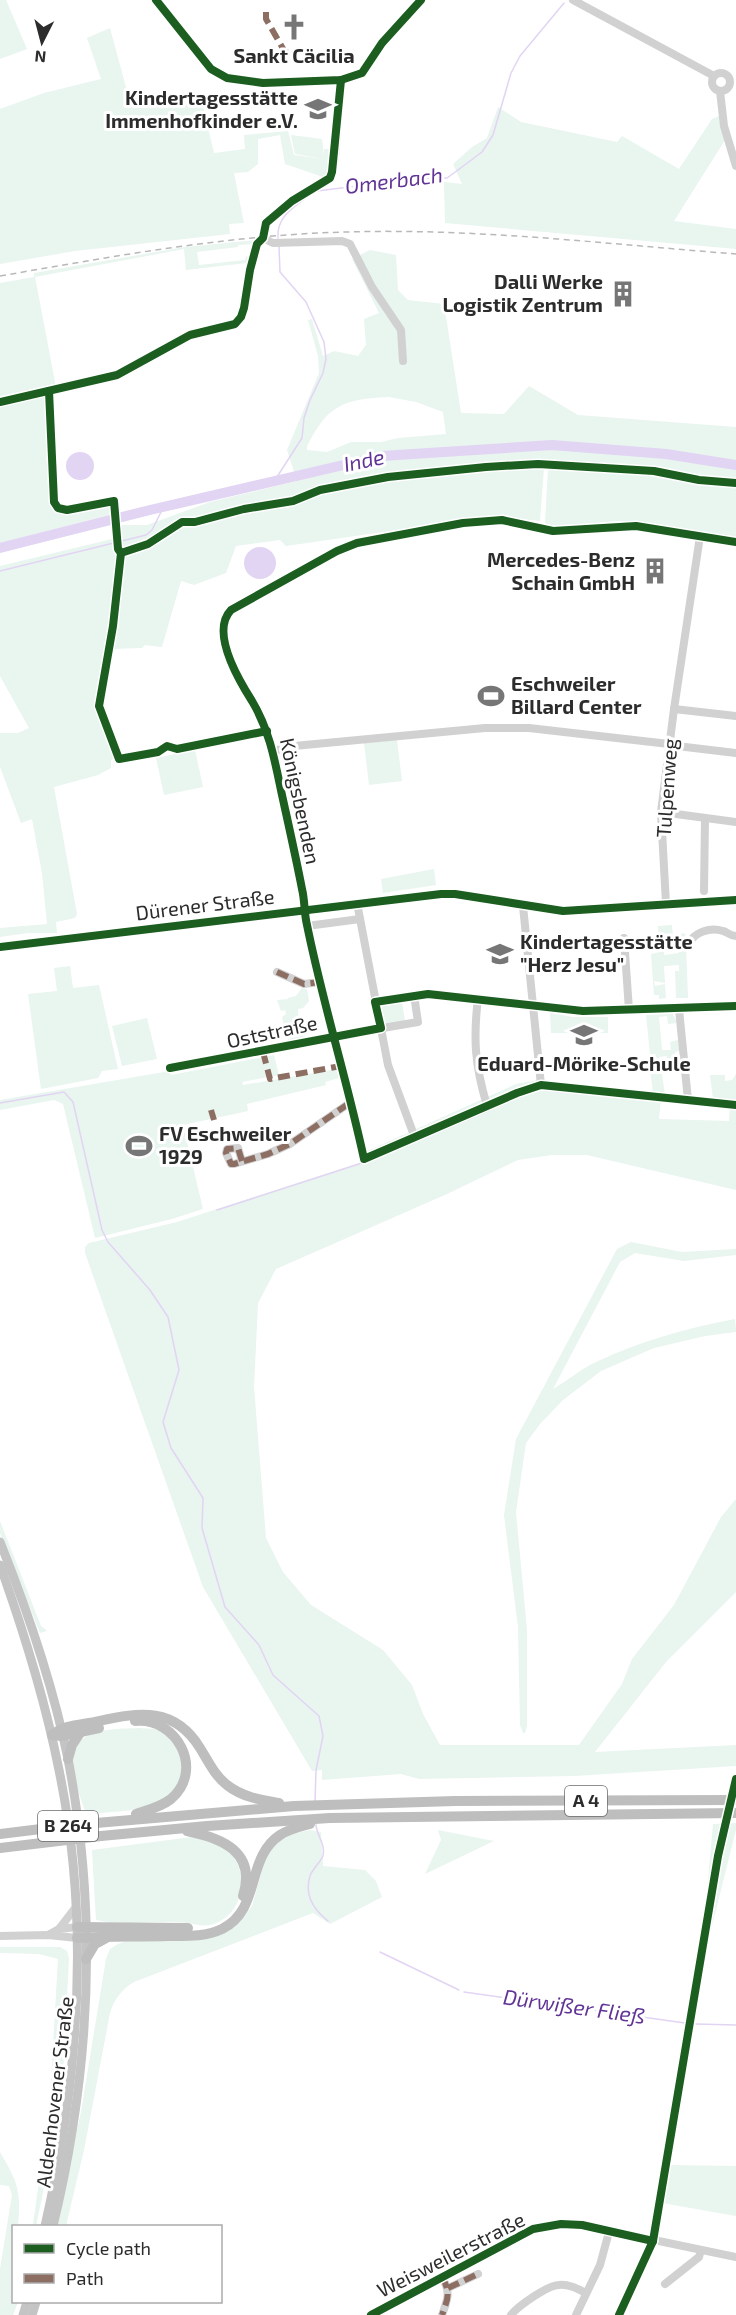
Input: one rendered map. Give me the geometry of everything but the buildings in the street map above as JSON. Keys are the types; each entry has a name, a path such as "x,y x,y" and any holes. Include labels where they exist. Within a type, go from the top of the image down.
{"highway":[{"path":"58,1733 138,1714 162,1717 182,1727 193,1738 215,1773 232,1789 255,1798 299,1806"},
{"path":"58,1733 80,1732 133,1721 152,1722 173,1734 183,1749 186,1760 185,1776 181,1787 173,1797 156,1808 116,1821"},
{"path":"68,1759 72,1745 80,1732"},
{"name":"A 4","path":"0,1834 116,1821 299,1806 455,1801 736,1800"},
{"name":"A 4","path":"0,1848 175,1828 305,1822 330,1818 736,1813"},
{"path":"82,1932 107,1938 200,1935 226,1927 237,1918 248,1903 258,1864 267,1846 284,1833 305,1822"},
{"path":"82,1932 199,1928 217,1925 234,1912 242,1900 246,1886 245,1869 239,1857 231,1847 219,1839 175,1828"},
{"path":"86,1959 95,1944 107,1938"}],"main road":[{"name":"Dürener Straße","path":"0,946 448,894 563,911 736,900"},
{"name":"Aldenhovener Straße","path":"0,1542 24,1604 58,1733 76,1907 86,1959 86,1999 81,2062 66,2163 53,2225"},
{"name":"Aldenhovener Straße","path":"0,1565 68,1759 77,1819 82,1932 69,2098 45,2225"}],"street":[{"path":"156,0 211,69 227,78 263,83 341,80 362,73 382,43 421,0"},
{"path":"573,0 714,76 722,73 733,75 729,87 720,91"},
{"path":"714,76 712,81 714,87 720,91 724,126 736,166"},
{"path":"268,241 265,226 270,218 292,201 330,178 335,158 341,80"},
{"path":"190,335 235,324 241,317 256,249 268,241 342,241 350,244 372,287 401,330 403,361"},
{"path":"267,731 230,658 224,642 224,621 231,610 337,551 357,543 384,537 493,520 553,531 626,525 736,542"},
{"name":"Tulpenweg","path":"666,904 661,812 673,745 674,709 700,536"},
{"name":"Tulpenweg","path":"674,709 736,716"},
{"name":"Königsbenden","path":"273,751 294,746 485,728 529,728 736,753"},
{"name":"Königsbenden","path":"167,746 177,749 267,731 303,891 307,926 364,1159"},
{"path":"661,812 736,822"},
{"path":"704,891 705,819"},
{"path":"357,903 388,1065 415,1138"},
{"path":"523,906 542,1085"},
{"path":"307,926 360,920"},
{"path":"689,944 691,938 698,932 720,930 736,936"},
{"path":"624,938 629,1010"},
{"path":"277,972 304,984 320,982"},
{"path":"375,1002 428,994 575,1011 736,1006"},
{"name":"Oststraße","path":"170,1068 418,1022 414,995"},
{"path":"478,998 474,1030 477,1073 487,1106"},
{"path":"679,1009 688,1100"},
{"path":"661,1097 736,1105"},
{"path":"242,1161 268,1154 290,1144 351,1102"},
{"path":"48,1935 59,1929 76,1907"},
{"path":"59,1929 82,1932"},
{"path":"0,1936 82,1932"},
{"name":"Weisweilerstraße","path":"371,2315 533,2229 561,2224 582,2225 736,2257"},
{"path":"576,2315 600,2265 609,2232"},
{"path":"665,2284 699,2257 702,2250"},
{"path":"448,2288 478,2274"},
{"path":"442,2277 449,2295 442,2315"},
{"path":"511,2315 516,2307 556,2284 568,2285 586,2293"}],"shaded area":[{"path":"0,0 6,0 27,49 0,59"},
{"path":"110,28 127,91 201,98 214,153 245,149 244,135 288,131 294,155 324,159 295,154 291,135 322,139 324,156 324,149 333,149 328,173 323,177 285,164 280,135 258,139 258,164 248,172 234,173 244,223 229,224 230,234 75,251 0,264 0,109 44,93 101,79 87,38"},
{"path":"498,107 521,122 617,142 622,136 679,169 712,119 719,116 725,140 674,221 736,229 736,249 445,223 444,182 462,184 453,164 472,147 487,138"},
{"path":"256,240 254,244 197,252 199,265 245,260 246,256 249,258 247,263 186,270 184,249 35,277 56,387 40,392 40,395 47,396 53,502 56,509 67,512 109,504 109,515 0,543 0,283 34,277 34,273 185,247"},
{"path":"370,250 396,255 398,290 408,300 444,304 461,413 504,414 529,386 578,415 736,427 736,481 699,478 654,469 543,462 388,476 319,488 293,500 181,521 148,543 120,549 118,525 147,525 210,502 297,481 287,450 319,373 318,356 308,320 312,319 323,356 334,351 358,356 366,345 364,319 379,313 352,259","holes":["389,397 416,402 443,412 446,434 398,438 381,442 351,442 327,452 307,450 307,446 322,421 330,413 348,403"]},
{"path":"80,452 90,456 94,466 90,476 80,480 70,476 66,466 70,456"},
{"path":"540,465 544,468 540,521 494,516 286,546 280,540 236,546 226,573 194,585 181,581 162,647 145,645 142,648 112,649 102,700 123,756 111,760 111,768 98,775 54,787 77,914 75,918 56,922 57,933 28,933 0,937 0,928 47,924 42,873 32,819 21,823 0,767 0,733 18,733 29,728 0,676 0,566 112,539 115,539 117,553 149,544 182,525 262,506 294,502 323,491 388,479"},
{"path":"554,466 654,473 675,478 736,484 736,538 638,522 617,521 553,527 545,523 548,469"},
{"path":"260,547 271,552 276,563 271,574 260,579 249,574 244,563 249,552"},
{"path":"397,740 402,781 369,785 364,743"},
{"path":"195,750 203,787 164,795 156,758"},
{"path":"434,869 436,885 383,893 381,879"},
{"path":"672,925 673,938 663,939 664,955 679,953 678,946 682,945 682,937 676,937 676,935 685,933 689,944 686,946 688,998 676,998 675,971 679,971 679,965 664,966 665,983 654,981 655,986 665,984 666,998 659,999 659,995 654,995 651,954 660,952 658,926"},
{"path":"70,966 73,988 99,985 118,1069 102,1071 98,1078 41,1089 28,994 57,991 54,968"},
{"path":"302,988 307,989 309,1001 303,1008 298,1009 299,1024 302,1024 305,1036 288,1041 290,1025 286,1026 285,1030 282,1017 286,1014 285,1010 281,1011 277,1000 296,996"},
{"path":"402,1002 405,1021 384,1025 380,1006"},
{"path":"550,1013 573,1017 608,1017 608,1033 551,1033"},
{"path":"673,1014 677,1023 668,1024 667,1016 659,1017 662,1050 671,1050 670,1042 678,1040 680,1051 675,1052 676,1063 668,1063 667,1056 659,1057 665,1094 653,1093 650,1069 655,1060 650,1054 646,1015"},
{"path":"147,1018 157,1059 122,1066 112,1026"},
{"path":"274,1055 279,1075 242,1082 243,1085 337,1069 339,1078 325,1082 326,1085 247,1104 248,1111 183,1125 203,1209 95,1238 63,1104 54,1100 0,1110 0,1100 170,1071 171,1075"},
{"path":"736,1074 736,1102 713,1099 710,1075 725,1075 725,1081 732,1080"},
{"path":"537,1080 534,1085 372,1155 365,1152 516,1084"},
{"path":"537,1088 661,1099 659,1119 729,1121 730,1106 736,1107 736,1190 587,1155 552,1155 518,1160 447,1194 276,1269 258,1303 254,1387 266,1538 283,1572 311,1605 383,1650 412,1685 423,1714 440,1745 579,1745 622,1684 632,1659 674,1605 721,1517 736,1499 736,1592 666,1662 595,1752 736,1745 736,1766 574,1776 419,1779 401,1774 322,1780 322,1770 312,1771 203,1587 85,1253 85,1247 89,1243 177,1222 362,1162 518,1094"},
{"path":"631,1242 682,1252 736,1249 736,1255 684,1261 635,1253 620,1262 553,1389 596,1362 664,1336 735,1319 736,1332 705,1336 654,1348 601,1371 563,1400 526,1443 516,1512 527,1630 527,1726 523,1733 520,1725 518,1627 504,1515 516,1439 617,1249"},
{"path":"0,1521 41,1626 47,1631 40,1633 0,1533"},
{"path":"140,1728 159,1730 170,1737 177,1746 182,1767 175,1789 167,1798 148,1807 86,1814 73,1772 73,1758 81,1740 99,1732"},
{"path":"736,1823 709,1938 703,1936 713,1824"},
{"path":"310,1830 321,1832 323,1866 365,1870 376,1881 382,1897 330,1924 313,1913 134,1982 122,1991 110,2013 84,2150 66,2225 56,2225 81,2112 106,1959 110,1949 130,1940 199,1938 243,1918 252,1906 267,1853 282,1836"},
{"path":"438,1830 494,1841 425,1874 441,1840"},
{"path":"192,1837 224,1845 234,1857 239,1868 241,1892 231,1912 222,1920 210,1925 198,1925 178,1922 127,1923 96,1920 92,1850"},
{"path":"0,1947 60,1947 67,1951 69,1958 63,2074 50,2159 36,2225 33,2225 50,2099 58,1959 39,1954 0,1953"},
{"path":"0,2152 17,2187 19,2204 18,2225 12,2225 12,2303 18,2303 13,2315 0,2315 0,2269 12,2195 9,2186 0,2185"},
{"path":"669,2165 736,2166 736,2216 662,2203"}],"waterway":[{"name":"Omerbach","path":"317,191 422,178 447,178 482,152 493,135 511,73 520,56 564,3"},
{"name":"Omerbach","path":"278,238 278,230 284,217 313,193"},
{"name":"Omerbach","path":"275,480 302,438 304,418 323,373 326,359 324,342 306,302 280,272 279,246"},
{"name":"Inde","path":"0,548 150,510 382,456 552,445 666,454 736,465"},
{"path":"0,571 146,535 152,530 164,506"},
{"path":"493,1108 534,1091"},
{"path":"551,1091 657,1100"},
{"name":"Dürwißer Fließ","path":"0,1103 64,1092 73,1102 102,1230 108,1242 150,1290 168,1317 179,1370 163,1422 171,1448 203,1498 202,1528 225,1607 259,1645 273,1675 319,1716 323,1736 316,1770 315,1802"},
{"path":"667,1101 676,1102"},
{"path":"690,1104 698,1105"},
{"path":"702,1105 727,1108"},
{"path":"367,1162 490,1110"},
{"path":"217,1210 362,1163"},
{"name":"Dürwißer Fließ","path":"316,1824 324,1852 322,1859 311,1873 308,1890 318,1912 328,1921"},
{"name":"Dürwißer Fließ","path":"380,1952 459,1990"},
{"name":"Dürwißer Fließ","path":"464,1992 685,2023"},
{"name":"Dürwißer Fließ","path":"696,2024 736,2025"}],"railway":[{"path":"0,276 215,242 346,232 444,232 736,254"}],"marked path":[{"path":"266,12 266,19 285,52 295,54"},
{"path":"277,972 304,984 320,982"},
{"path":"263,1052 270,1079 341,1066"},
{"path":"242,1161 238,1148 227,1149 226,1153 231,1164 268,1154 290,1144 351,1102"},
{"path":"211,1110 214,1120"},
{"path":"448,2288 478,2274"},
{"path":"442,2277 448,2296 442,2315"}],"cycle path":[{"path":"156,0 211,69 227,78 263,83 341,80 362,73 382,43 421,0"},
{"path":"0,402 117,375 190,335 235,324 244,308 250,270 257,244 263,238 266,223 292,201 330,178 341,80"},
{"path":"49,391 54,502 58,508 67,510 114,501 118,549 121,553 113,626 99,706 119,759 158,752 167,746 177,749 267,731"},
{"path":"121,553 148,544 182,522 195,522 244,509 293,501 320,490 388,477 538,464 654,471 699,480 736,483"},
{"path":"736,542 636,526 553,531 502,520 463,523 357,543 337,551 231,610 225,619 223,630 228,656 258,712 271,747 300,877 313,954 364,1159 517,1093 541,1085 736,1105"},
{"path":"0,947 441,894 455,894 563,911 736,900"},
{"path":"170,1068 381,1028 375,1002 428,994 583,1011 736,1006"},
{"path":"619,2315 653,2241 718,1856 736,1779"},
{"path":"371,2315 533,2229 561,2224 582,2225 653,2241"}],"place":[{"name":"Sankt Cäcilia","path":"294,27"},
{"name":"Kindertagesstätte Immenhofkinder e.V.","path":"318,109"},
{"name":"Dalli Werke Logistik Zentrum","path":"623,294"},
{"name":"Mercedes-Benz Schain GmbH","path":"655,571"},
{"name":"Eschweiler Billard Center","path":"491,696"},
{"name":"Kindertagesstätte \"Herz Jesu\"","path":"500,954"},
{"name":"Eduard-Mörike-Schule","path":"584,1035"},
{"name":"FV Eschweiler 1929","path":"139,1146"}]}
